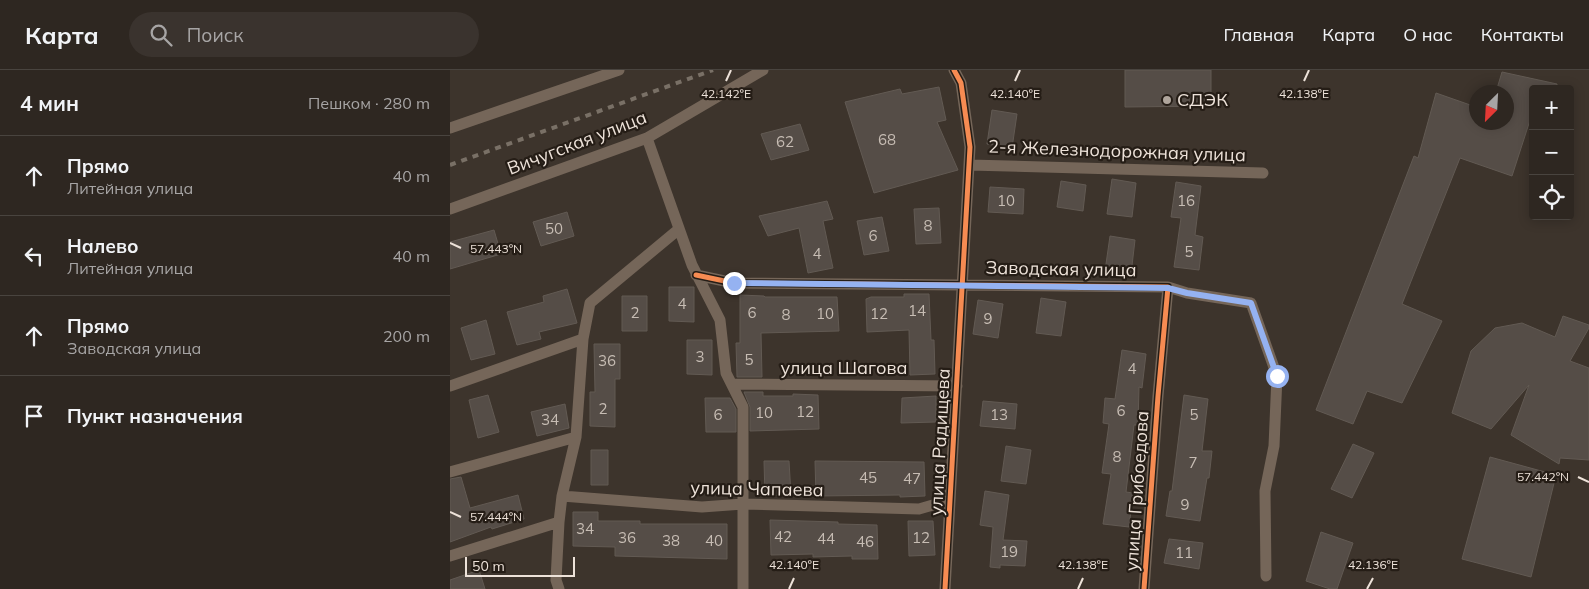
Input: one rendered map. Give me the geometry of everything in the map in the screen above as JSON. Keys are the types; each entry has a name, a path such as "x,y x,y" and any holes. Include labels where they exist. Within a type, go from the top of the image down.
{"street":[{"path":"450,128 619,70"},
{"name":"Вичугская улица","path":"450,209 647,138 763,70"},
{"name":"улица Радищева","path":"945,589 970,147 962,83 954,70"},
{"path":"647,138 696,275 720,320 726,373 743,407 742,589"},
{"name":"2-я Железнодорожная улица","path":"969,165 1263,173"},
{"path":"559,589 556,580 559,522 562,496 576,437 583,339 590,303 679,229"},
{"name":"Заводская улица","path":"696,275 734,283 1168,288 1187,293 1251,303 1277,376 1274,446 1265,491 1266,576"},
{"name":"улица Грибоедова","path":"1144,589 1168,288"},
{"path":"450,386 583,339"},
{"name":"улица Шагова","path":"732,384 957,386"},
{"path":"450,472 576,437"},
{"name":"улица Чапаева","path":"562,496 702,507 743,504 919,509 950,500"},
{"path":"450,556 559,522"}],"building":[{"path":"1125,70 1211,70 1211,106 1125,107"},
{"path":"1502,72 1557,84 1529,85 1529,123 1512,176 1460,158 1402,304 1442,321 1402,403 1367,391 1353,424 1316,410 1414,156 1418,158 1436,93 1469,105 1469,130 1514,130 1514,85 1498,85"},
{"path":"939,87 946,120 937,122 958,170 874,193 845,102 900,89 902,94"},
{"path":"992,110 1017,114 1012,148 987,144"},
{"path":"800,124 809,150 771,160 761,134"},
{"path":"1112,179 1136,183 1132,217 1107,214"},
{"path":"1061,181 1086,185 1083,211 1057,207"},
{"path":"1176,182 1201,186 1195,235 1203,237 1199,270 1174,267 1181,218 1171,217"},
{"path":"990,187 1024,189 1023,214 988,212"},
{"path":"827,201 833,219 823,221 833,268 808,273 799,228 768,236 759,216"},
{"path":"939,208 941,243 916,244 914,209"},
{"path":"567,212 574,236 541,246 533,222"},
{"path":"882,217 889,251 864,255 857,221"},
{"path":"494,230 501,254 450,269 450,242"},
{"path":"1110,236 1135,240 1131,274 1105,271"},
{"path":"669,287 694,287 694,322 669,321"},
{"path":"567,289 577,323 539,332 541,339 517,345 507,312 544,302 543,296"},
{"path":"904,294 929,294 931,340 934,340 935,374 910,375 909,330 867,332 866,299 871,297 904,297"},
{"path":"740,295 837,297 839,331 761,333 762,377 737,377 736,343 740,343"},
{"path":"622,296 647,296 647,331 622,331"},
{"path":"1041,298 1066,302 1061,336 1036,333"},
{"path":"978,300 1003,304 998,338 973,334"},
{"path":"1563,316 1589,325 1570,361 1589,368 1589,460 1560,458 1559,464 1511,435 1529,385 1491,429 1452,413 1471,351 1495,328 1522,323 1555,337"},
{"path":"486,320 495,354 471,360 461,328"},
{"path":"687,340 712,340 712,375 687,374"},
{"path":"594,344 620,344 620,379 615,379 615,427 590,426 590,392 595,392"},
{"path":"1122,350 1146,354 1142,388 1139,387 1138,425 1134,425 1126,492 1133,493 1129,527 1103,524 1111,474 1102,473 1109,424 1103,423 1105,398 1115,399"},
{"path":"744,392 763,392 763,396 818,395 819,429 750,431 750,407"},
{"path":"488,395 499,432 478,438 469,400"},
{"path":"1184,395 1208,399 1202,451 1212,451 1209,478 1207,478 1200,521 1166,516 1170,491 1172,491"},
{"path":"936,396 936,422 901,423 902,398"},
{"path":"705,398 730,398 736,409 736,432 706,432"},
{"path":"983,401 1017,404 1015,429 980,426"},
{"path":"565,404 569,428 537,436 531,412"},
{"path":"1353,444 1374,453 1352,498 1331,489"},
{"path":"1006,446 1031,450 1026,484 1001,481"},
{"path":"591,450 608,450 608,485 591,485"},
{"path":"1490,457 1556,475 1531,577 1462,559"},
{"path":"764,461 789,461 791,495 765,496"},
{"path":"815,461 924,462 925,496 816,496"},
{"path":"461,477 470,508 518,495 524,519 492,529 491,527 450,542 450,479"},
{"path":"985,491 1009,495 1003,540 1027,541 1025,566 1000,565 1000,568 990,567 993,527 980,525"},
{"path":"573,512 598,512 598,521 640,521 640,524 727,524 727,559 615,556 615,547 573,546"},
{"path":"770,520 877,525 878,559 852,559 852,556 813,557 813,554 771,555"},
{"path":"908,521 933,521 935,555 909,556"},
{"path":"1321,532 1353,543 1337,589 1330,589 1306,581"},
{"path":"1169,539 1203,543 1199,569 1164,563"},
{"path":"479,570 485,589 450,589 450,580"}],"railway":[{"path":"450,165 713,70"}],"cycle path":[{"path":"945,589 970,147 961,83 954,70"},
{"path":"696,275 734,283 1168,287 1144,589"}],"place":[{"name":"СДЭК","path":"1167,100"}],"route":[{"path":"734,283 1168,288 1187,293 1251,303 1277,376"}]}
